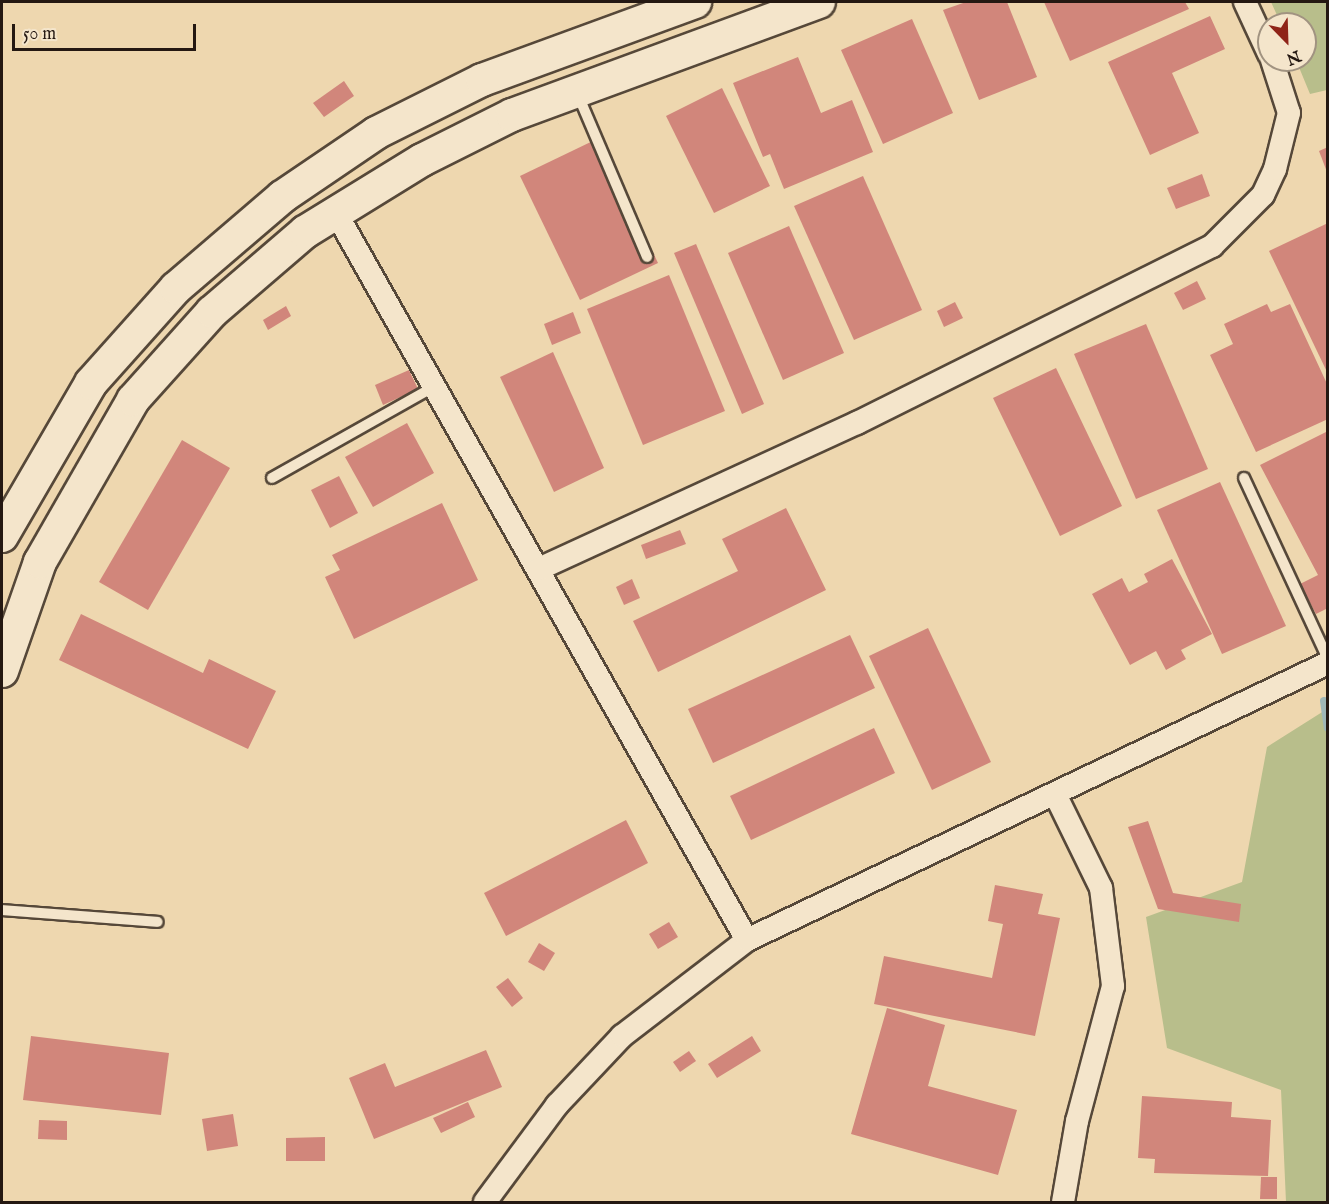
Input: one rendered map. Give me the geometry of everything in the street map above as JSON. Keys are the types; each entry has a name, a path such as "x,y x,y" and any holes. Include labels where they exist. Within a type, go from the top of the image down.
{"street":[{"path":"2,536 92,384 176,288 282,197 376,133 482,80 695,2"},
{"path":"2,671 40,562 133,400 212,312 305,232 422,160 512,116 819,2"},
{"path":"1245,2 1257,28"},
{"path":"539,569 857,423 1212,246 1263,195 1275,169 1289,113 1276,72"},
{"path":"336,213 747,940"},
{"path":"485,1203 557,1105 622,1036 747,940 1328,661"},
{"path":"1054,794 1101,888 1113,986 1099,1057 1077,1121 1063,1203"}],"lane":[{"path":"577,92 647,256"},
{"path":"272,478 435,386"},
{"path":"1244,477 1328,661"},
{"path":"2,910 158,922"}],"green space":[{"path":"1271,2 1327,2 1327,90 1310,94 1301,72 1317,72 1317,12 1276,12"},
{"path":"1327,709 1327,1202 1286,1202 1281,1090 1167,1048 1146,917 1242,882 1267,747"}],"building":[{"path":"966,2 1007,2 1037,77 979,100 943,10"},
{"path":"1044,2 1185,2 1189,9 1070,61"},
{"path":"1210,16 1225,49 1172,73 1199,133 1150,155 1108,62"},
{"path":"912,19 953,113 883,144 841,50"},
{"path":"798,57 821,113 852,100 873,152 784,189 770,154 763,157 733,83"},
{"path":"344,81 354,96 324,117 313,103"},
{"path":"722,88 770,186 714,213 666,116"},
{"path":"599,138 658,263 580,300 520,176"},
{"path":"1328,147 1328,172 1327,172 1319,151"},
{"path":"1202,174 1210,196 1176,209 1167,188"},
{"path":"863,176 922,310 854,340 794,206"},
{"path":"1328,223 1328,374 1269,251"},
{"path":"789,226 844,353 783,380 728,253"},
{"path":"696,244 764,404 742,414 674,253"},
{"path":"669,275 725,411 643,445 587,309"},
{"path":"1197,281 1206,299 1183,310 1174,293"},
{"path":"955,302 963,318 944,327 937,311"},
{"path":"1267,304 1271,312 1290,304 1328,386 1328,419 1256,452 1210,355 1233,344 1224,324"},
{"path":"286,306 291,316 268,330 263,320"},
{"path":"573,312 581,333 552,345 544,324"},
{"path":"1146,324 1208,469 1136,499 1074,354"},
{"path":"553,352 604,468 554,492 500,377"},
{"path":"1056,368 1122,506 1060,536 993,398"},
{"path":"409,370 418,389 383,405 375,385"},
{"path":"407,423 434,473 373,507 345,457"},
{"path":"1328,431 1328,608 1316,614 1300,584 1318,575 1260,465"},
{"path":"182,440 230,468 148,610 99,582"},
{"path":"339,476 358,513 330,528 311,490"},
{"path":"1220,482 1286,626 1222,654 1157,510"},
{"path":"442,503 478,580 354,639 325,577 340,570 332,555"},
{"path":"786,508 826,590 658,672 633,621 738,571 722,539"},
{"path":"680,530 686,544 646,559 641,545"},
{"path":"1172,559 1212,634 1181,650 1186,659 1166,670 1156,651 1130,665 1092,594 1122,578 1129,592 1148,582 1144,574"},
{"path":"632,579 640,598 624,605 616,587"},
{"path":"81,614 203,673 209,659 276,691 248,749 59,660"},
{"path":"928,628 991,762 932,790 869,656"},
{"path":"850,635 875,688 713,763 688,709"},
{"path":"874,728 895,773 751,840 730,796"},
{"path":"626,820 648,863 506,936 484,893"},
{"path":"1148,821 1173,893 1241,904 1239,922 1158,909 1128,827"},
{"path":"995,885 1043,894 1038,914 1060,918 1035,1036 874,1004 884,956 992,978 1003,924 988,921"},
{"path":"669,922 678,937 658,949 649,934"},
{"path":"539,943 555,953 544,971 528,962"},
{"path":"508,978 523,998 512,1007 496,987"},
{"path":"887,1008 945,1025 928,1086 1017,1110 998,1175 851,1134"},
{"path":"31,1036 169,1053 161,1115 23,1100"},
{"path":"752,1036 761,1051 717,1078 708,1064"},
{"path":"486,1050 502,1087 374,1139 349,1078 385,1063 395,1087"},
{"path":"689,1051 696,1061 680,1072 673,1062"},
{"path":"1142,1096 1232,1102 1231,1117 1271,1120 1268,1176 1154,1173 1155,1159 1138,1158"},
{"path":"468,1102 475,1117 441,1133 433,1118"},
{"path":"233,1114 238,1146 207,1151 202,1119"},
{"path":"39,1120 67,1121 67,1140 38,1139"},
{"path":"325,1137 325,1161 286,1161 286,1138"},
{"path":"1261,1177 1277,1177 1277,1199 1260,1199"}],"waterway":[{"path":"1324,701 1328,728"}]}
